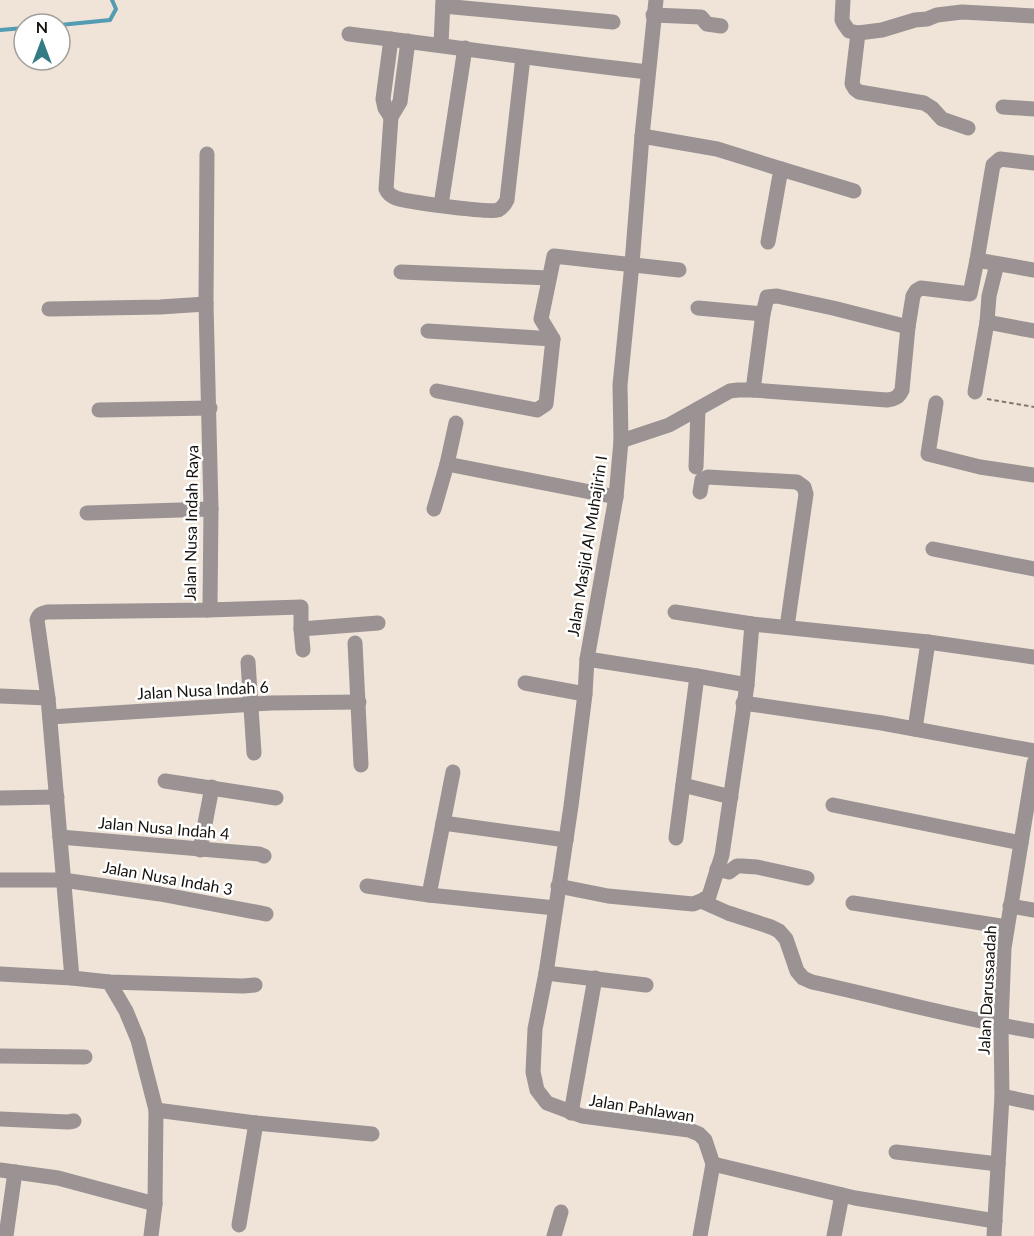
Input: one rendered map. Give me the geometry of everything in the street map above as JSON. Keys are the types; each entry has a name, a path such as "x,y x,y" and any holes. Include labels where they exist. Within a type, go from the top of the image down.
{"street":[{"path":"843,0 842,20 849,31 858,33 882,30 915,20 927,19 963,6 1034,16"},
{"path":"441,45 443,3 613,22"},
{"path":"654,13 701,17 707,24 722,26"},
{"name":"Jalan Masjid Al Muhajirin I","path":"533,1072 535,1029 546,973 571,806 587,659 616,496 621,441 620,385 654,13"},
{"path":"858,33 852,84 855,89 859,92 924,103 942,119 968,128"},
{"path":"349,34 648,72"},
{"path":"391,39 383,99 385,108 391,117"},
{"path":"408,41 400,102 391,117 386,189 389,195 396,198 441,205 491,211 499,210 507,200 523,57"},
{"path":"441,205 465,48"},
{"path":"1003,107 1034,109"},
{"path":"642,136 717,149 854,191"},
{"name":"Jalan Nusa Indah Raya","path":"72,978 50,717 37,620 42,613 207,610 210,606 210,408 206,304 207,154"},
{"path":"970,294 993,165 1000,159 1034,163"},
{"path":"768,242 781,169"},
{"path":"437,391 537,410 546,404 553,339 541,319 554,256 679,270"},
{"path":"977,260 1034,270"},
{"path":"975,392 989,296 997,264"},
{"path":"401,272 549,278"},
{"path":"621,441 669,425 730,392 738,390 894,399 902,390 908,327 916,291 921,288 989,296"},
{"path":"753,390 767,297 777,296 908,327"},
{"path":"50,309 206,304"},
{"path":"698,308 763,314"},
{"path":"987,322 1034,331"},
{"path":"428,331 553,339"},
{"path":"936,403 928,454 980,467 1034,475"},
{"path":"99,410 210,408"},
{"path":"696,467 698,409"},
{"path":"434,509 456,423"},
{"path":"447,464 616,496"},
{"path":"700,492 702,480 708,477 797,482 804,487 806,494 787,627"},
{"path":"87,513 211,509"},
{"path":"933,549 1034,569"},
{"path":"207,610 300,607 303,650"},
{"path":"675,612 752,624 928,642 1034,657"},
{"path":"301,628 378,623"},
{"path":"558,886 608,896 693,903 709,896 722,855 747,685 752,624"},
{"path":"915,729 928,642"},
{"path":"354,643 361,765"},
{"path":"587,659 747,685"},
{"path":"248,662 254,753"},
{"path":"676,837 697,676"},
{"path":"525,683 585,694"},
{"path":"0,696 48,698"},
{"name":"Jalan Nusa Indah 6","path":"50,717 251,705 359,702"},
{"path":"743,704 915,729 1034,751"},
{"name":"Jalan Darussaadah","path":"713,1164 994,1228 1002,1096 1001,1026 1004,948 1034,763"},
{"path":"429,895 453,771"},
{"path":"165,781 276,798"},
{"path":"683,785 731,797"},
{"path":"200,850 213,787"},
{"path":"0,798 57,797"},
{"path":"833,805 1021,843"},
{"path":"442,823 566,840"},
{"name":"Jalan Nusa Indah 4","path":"60,837 264,856"},
{"path":"717,870 729,872 737,866 757,867 807,878"},
{"name":"Jalan Nusa Indah 3","path":"0,880 63,880 160,894 266,914"},
{"path":"367,886 555,908"},
{"path":"701,901 779,931 786,939 797,971 803,978 1001,1026 1034,1031"},
{"path":"852,903 1007,927"},
{"path":"1010,906 1034,910"},
{"path":"546,973 646,985"},
{"path":"0,974 109,982 255,985"},
{"path":"571,1113 595,978"},
{"path":"109,982 126,1011 138,1040 156,1110 155,1204 151,1236"},
{"path":"0,1056 84,1057"},
{"name":"Jalan Pahlawan","path":"533,1072 537,1090 547,1103 582,1116 689,1130 699,1134 705,1140 713,1164"},
{"path":"1002,1096 1034,1103"},
{"path":"156,1110 256,1123 372,1134"},
{"path":"0,1119 74,1121"},
{"path":"238,1225 256,1123"},
{"path":"896,1152 998,1164"},
{"path":"700,1236 713,1164"},
{"path":"6,1236 7,1171 58,1178 155,1204"},
{"path":"834,1236 842,1195"},
{"path":"554,1236 561,1212"}],"path":[{"path":"975,392 976,395 985,398 1034,407"}],"waterway":[{"path":"72,24 110,20 116,9 112,0"},
{"path":"0,30 12,29"}]}
